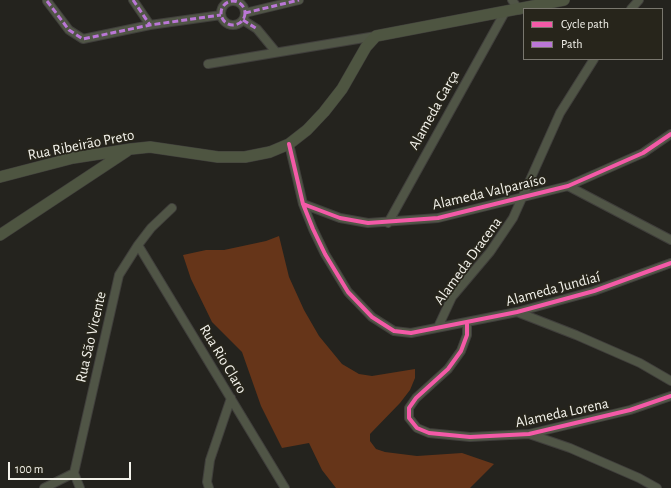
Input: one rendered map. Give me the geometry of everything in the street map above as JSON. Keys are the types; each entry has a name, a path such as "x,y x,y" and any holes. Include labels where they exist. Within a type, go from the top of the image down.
{"main road":[{"path":"376,36 505,12 520,5 564,0"},
{"name":"Rua Ribeirão Preto","path":"0,177 73,158 150,147 218,157 245,157 270,152 289,144 307,130 324,112 342,89 366,47 376,36"},
{"path":"0,235 131,149"}],"street":[{"path":"133,0 150,25"},
{"path":"276,52 258,29 244,17 240,2 232,0 227,1 222,8 221,15 228,24 236,25 244,17 299,0"},
{"path":"632,8 639,0"},
{"path":"47,1 69,30 83,39 150,25 221,15"},
{"name":"Alameda Garça","path":"388,222 505,12"},
{"path":"208,64 376,36"},
{"name":"Alameda Dracena","path":"438,327 452,297 490,252 514,218 560,113 593,60"},
{"name":"Alameda Valparaíso","path":"303,204 340,218 368,223 438,218 568,186 643,153 671,134"},
{"name":"Alameda Jundiaí","path":"289,144 303,204 313,229 348,292 372,317 394,331 411,333 517,312 594,291 671,263"},
{"path":"568,186 671,240"},
{"name":"Rua São Vicente","path":"74,473 119,275 151,228 172,208"},
{"name":"Rua Rio Claro","path":"138,245 284,488"},
{"path":"517,312 576,334 640,364 671,381"},
{"name":"Alameda Lorena","path":"467,323 467,335 461,351 448,368 416,398 409,408 409,418 417,428 429,433 470,437 529,434 630,410 671,396"},
{"path":"209,488 207,482 210,460 231,398"},
{"path":"529,434 570,448 639,478 657,488"},
{"path":"44,488 74,473 80,488"}],"shaded area":[{"path":"279,236 289,277 304,310 319,336 342,364 359,374 372,376 415,369 415,378 410,390 400,403 370,434 370,441 376,449 385,452 417,456 462,453 494,464 470,488 336,488 322,470 309,443 282,448 261,406 242,352 212,322 191,279 183,255 206,250 224,250 266,241"}],"marked path":[{"path":"133,0 150,25"},
{"path":"245,13 299,0"},
{"path":"47,1 69,30 83,39 150,25 221,15"},
{"path":"233,1 242,4 245,13 242,22 233,25 224,22 221,13 224,4 233,1"},
{"path":"243,20 257,29"}],"cycle path":[{"path":"303,204 340,218 368,223 438,218 568,186 643,153 671,134"},
{"path":"289,144 303,204 325,254 348,292 372,317 394,331 411,333 517,312 594,291 671,263"},
{"path":"467,323 467,335 461,351 448,369 416,398 409,408 409,418 417,428 429,433 470,437 529,434 630,410 671,396"}]}
